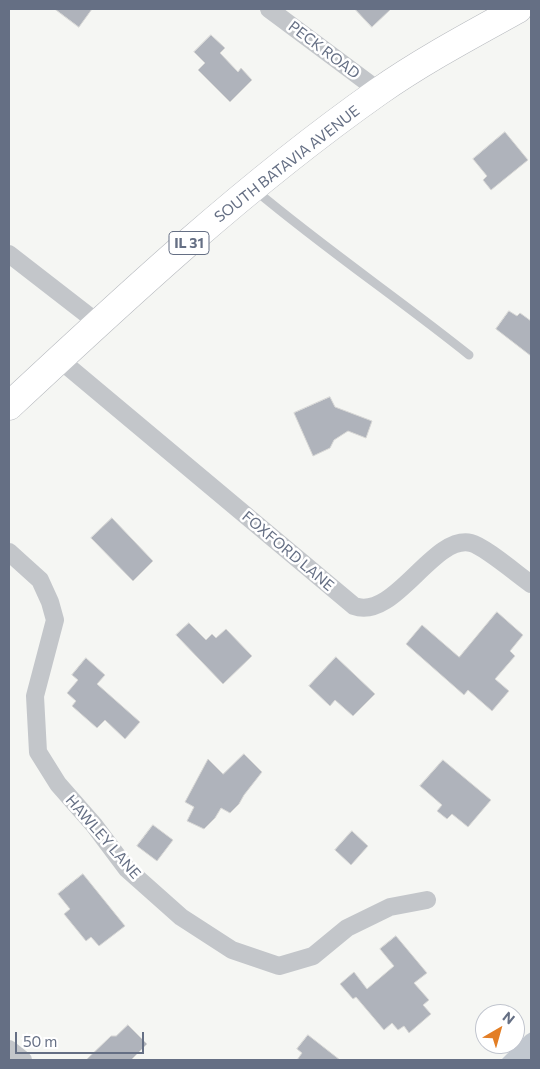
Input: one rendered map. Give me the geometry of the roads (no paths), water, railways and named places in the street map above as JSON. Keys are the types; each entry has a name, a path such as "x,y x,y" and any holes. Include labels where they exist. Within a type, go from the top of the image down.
{"main road":[{"name":"SOUTH BATAVIA AVENUE","path":"9,406 98,324 252,188 379,91 467,37 518,9"}],"street":[{"name":"PECK ROAD","path":"269,9 379,91"},
{"path":"9,254 98,324"},
{"name":"FOXFORD LANE","path":"60,359 354,606 368,609 381,604 438,556 457,544 467,542 479,547 531,584"},
{"name":"HAWLEY LANE","path":"9,552 40,580 50,602 55,620 36,696 38,752 58,784 94,825 127,869 181,916 232,950 279,966 313,956 347,928 390,907 427,900"},
{"path":"9,1049 23,1060"}],"lane":[{"path":"252,188 285,216 469,355"}]}
